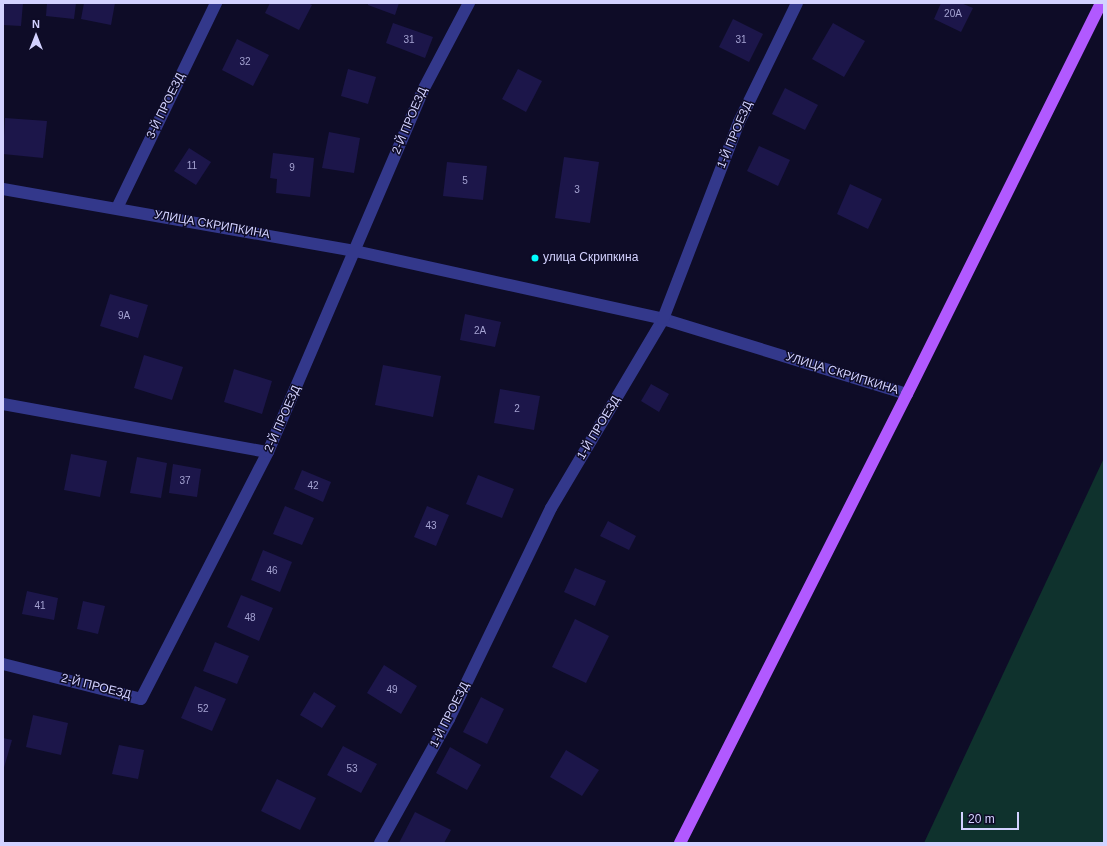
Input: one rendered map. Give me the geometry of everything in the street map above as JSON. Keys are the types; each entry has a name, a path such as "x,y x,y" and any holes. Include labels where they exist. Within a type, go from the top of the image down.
{"main road":[{"path":"680,843 908,394 1101,3"}],"street":[{"name":"3-Й ПРОЕЗД","path":"117,208 216,3"},
{"name":"2-Й ПРОЕЗД","path":"3,664 141,699 268,452 422,92 469,3"},
{"name":"1-Й ПРОЕЗД","path":"380,843 449,719 551,508 664,319 739,122 797,3"},
{"name":"УЛИЦА СКРИПКИНА","path":"3,189 355,251 664,319 908,394"},
{"path":"3,404 268,452"}],"green space":[{"path":"1104,458 1104,843 924,843"}],"building":[{"path":"3,3 23,3 21,26 3,25"},
{"path":"47,3 76,3 74,19 46,16"},
{"path":"84,3 115,3 111,25 81,19"},
{"path":"270,3 308,3 312,5 299,30 265,13"},
{"path":"368,3 399,3 395,15 368,5"},
{"path":"941,3 961,3 973,8 961,32 934,19"},
{"path":"733,19 763,34 749,62 719,47"},
{"path":"393,23 433,37 425,58 386,43"},
{"path":"833,23 865,41 844,77 812,59"},
{"path":"237,39 269,55 253,86 222,70"},
{"path":"348,69 376,77 368,104 341,96"},
{"path":"518,69 542,81 526,112 502,99"},
{"path":"785,88 818,105 805,130 772,114"},
{"path":"5,118 47,121 43,158 3,154"},
{"path":"329,132 360,138 354,173 322,168"},
{"path":"759,146 790,160 778,186 747,171"},
{"path":"189,148 211,162 196,185 174,171"},
{"path":"273,153 314,158 310,197 276,193 277,179 270,178"},
{"path":"564,157 599,162 590,223 555,218"},
{"path":"447,162 487,166 483,200 443,196"},
{"path":"850,184 882,199 868,229 837,214"},
{"path":"110,294 148,305 138,338 100,326"},
{"path":"465,314 501,322 495,347 460,340"},
{"path":"144,355 183,367 172,400 134,388"},
{"path":"383,365 441,376 433,417 375,405"},
{"path":"234,369 272,381 262,414 224,402"},
{"path":"651,384 669,394 659,412 641,401"},
{"path":"500,389 540,396 534,430 494,423"},
{"path":"71,454 107,461 100,497 64,490"},
{"path":"137,457 167,463 161,498 130,493"},
{"path":"173,464 201,469 197,497 169,493"},
{"path":"302,470 331,482 323,502 294,489"},
{"path":"478,475 514,489 502,518 466,504"},
{"path":"285,506 314,518 302,545 273,534"},
{"path":"427,506 449,515 436,546 414,537"},
{"path":"608,521 636,536 629,550 600,536"},
{"path":"263,550 292,562 280,592 251,580"},
{"path":"575,568 606,581 595,606 564,592"},
{"path":"27,591 58,598 54,620 22,614"},
{"path":"241,595 273,608 259,641 227,627"},
{"path":"83,601 105,606 98,634 77,629"},
{"path":"575,619 609,636 586,683 552,667"},
{"path":"215,642 249,656 237,684 203,671"},
{"path":"384,665 417,686 401,714 367,693"},
{"path":"195,686 226,699 212,731 181,718"},
{"path":"314,692 336,706 322,728 300,715"},
{"path":"481,697 504,709 487,744 463,732"},
{"path":"33,715 68,723 61,755 26,747"},
{"path":"3,738 12,740 3,771"},
{"path":"119,745 144,750 138,779 112,774"},
{"path":"343,746 377,764 361,793 327,775"},
{"path":"450,747 481,765 467,790 436,773"},
{"path":"566,750 599,770 582,796 550,777"},
{"path":"277,779 316,798 300,830 261,811"},
{"path":"415,812 451,830 444,843 399,843"}],"place":[{"name":"улица Скрипкина","path":"535,258"}]}
